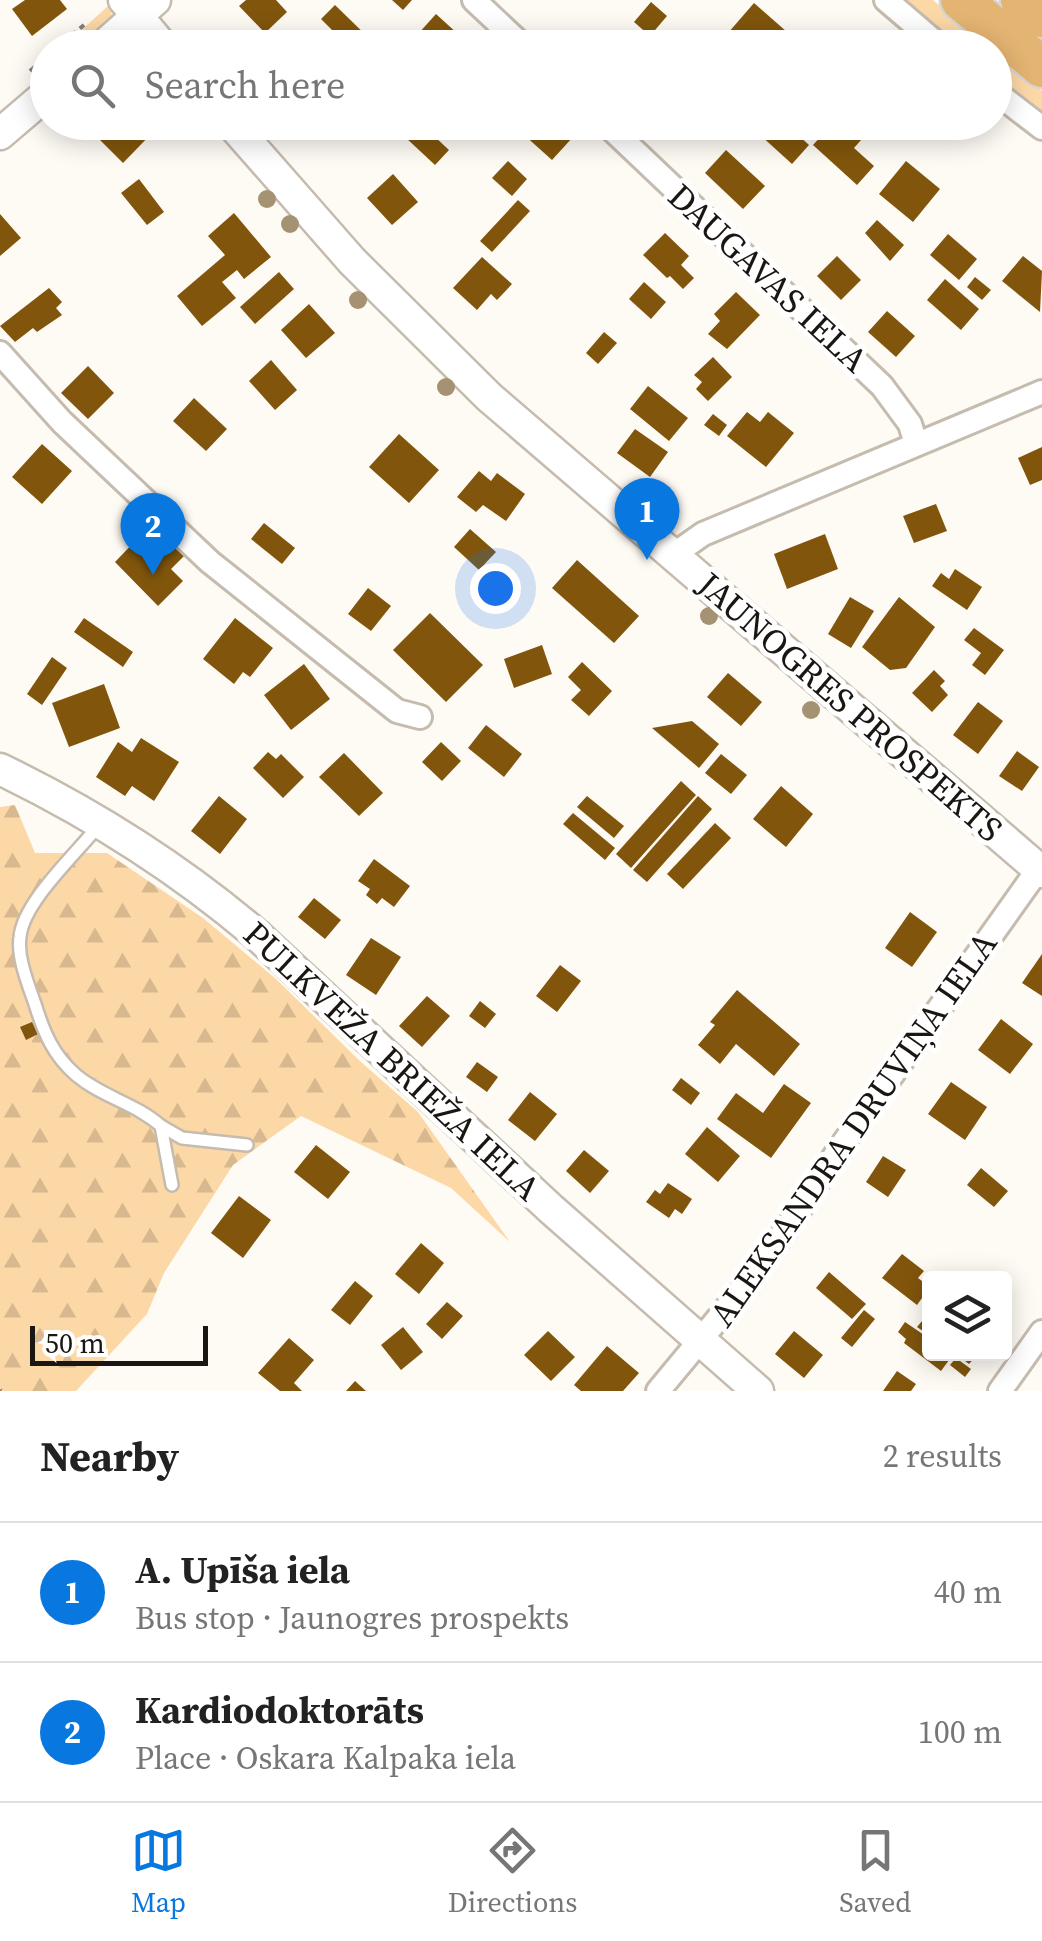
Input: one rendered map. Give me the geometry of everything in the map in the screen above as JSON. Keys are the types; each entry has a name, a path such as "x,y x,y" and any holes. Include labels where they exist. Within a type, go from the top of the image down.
{"highway":[{"path":"962,0 998,30"},
{"path":"1021,0 1042,17"},
{"path":"1012,42 1042,67"}],"street":[{"path":"474,0 506,30"},
{"path":"886,0 921,30"},
{"path":"117,30 139,6 153,30"},
{"path":"1012,104 1042,128"},
{"path":"0,134 30,108"},
{"name":"JAUNOGRES PROSPEKTS","path":"246,140 410,322 488,397 1041,868"},
{"name":"DAUGAVAS IELA","path":"623,140 882,386 910,424 916,444"},
{"path":"0,354 62,422 219,570 397,711 420,717"},
{"path":"673,554 703,534 1042,392"},
{"name":"PULKVEŽA BRIEŽA IELA","path":"0,769 101,821 207,892 551,1209 758,1391"},
{"name":"ALEKSANDRA DRUVIŅA IELA","path":"658,1391 701,1342 783,1234 1041,868"},
{"path":"1000,1391 1042,1332"}],"lane":[{"path":"101,821 31,908 20,936 23,963 43,1030 57,1058 94,1089 128,1102 182,1138 247,1145"},
{"path":"161,1126 172,1185"}],"green space":[{"path":"899,0 933,0 968,30 936,30"},
{"path":"109,5 112,16 100,30 82,30"},
{"path":"1012,67 1042,91 1042,117 1012,93"},
{"path":"15,805 35,853 107,853 203,918 276,979 418,1112 510,1242 451,1188 301,1116 233,1165 164,1273 147,1314 76,1391 0,1391 0,807"}],"building":[{"path":"25,0 60,0 67,9 30,33 12,9"},
{"path":"246,0 276,0 287,12 268,30 262,30 239,6"},
{"path":"392,0 412,0 403,10"},
{"path":"651,2 667,16 655,30 643,30 634,22"},
{"path":"754,3 785,30 731,30"},
{"path":"335,5 361,30 332,30 321,19"},
{"path":"436,14 454,30 422,30"},
{"path":"100,140 145,140 123,163"},
{"path":"408,140 438,140 449,150 435,165"},
{"path":"530,140 570,140 552,160"},
{"path":"766,140 804,140 809,145 792,164"},
{"path":"818,140 861,140 854,148 874,166 857,185 813,145"},
{"path":"726,150 765,186 743,209 705,173"},
{"path":"508,161 527,179 512,196 492,178"},
{"path":"906,161 940,189 913,222 879,194"},
{"path":"393,174 418,202 392,225 367,198"},
{"path":"139,179 164,212 147,225 121,193"},
{"path":"518,200 530,211 492,252 480,241"},
{"path":"234,213 271,257 244,279 237,270 222,282 236,298 202,326 177,296 225,255 208,236"},
{"path":"0,214 21,238 0,256"},
{"path":"877,220 904,245 890,261 865,233"},
{"path":"665,233 689,256 681,265 694,278 683,289 643,255"},
{"path":"948,234 977,259 959,280 930,255"},
{"path":"837,256 861,280 841,300 817,276"},
{"path":"1023,256 1042,271 1040,312 1002,281"},
{"path":"482,257 512,284 497,300 491,294 477,310 453,288"},
{"path":"279,272 294,289 255,324 240,307"},
{"path":"975,277 991,290 982,300 967,287"},
{"path":"945,279 979,309 961,330 927,300"},
{"path":"644,282 666,302 651,319 629,299"},
{"path":"49,288 62,302 56,308 62,315 37,332 33,328 15,342 0,326"},
{"path":"736,292 760,315 727,349 708,334 720,321 714,314"},
{"path":"309,304 335,333 306,358 281,330"},
{"path":"887,311 915,336 896,357 868,332"},
{"path":"604,332 617,343 598,364 586,353"},
{"path":"713,357 732,377 708,401 696,389 702,382 694,375"},
{"path":"271,360 297,390 275,410 249,381"},
{"path":"88,366 114,393 88,419 61,393"},
{"path":"648,386 688,418 669,441 630,409"},
{"path":"194,398 227,429 206,451 173,421"},
{"path":"747,412 760,422 768,412 794,433 766,467 727,436"},
{"path":"713,414 727,425 719,436 704,425"},
{"path":"635,429 668,452 650,477 617,453"},
{"path":"399,434 439,470 409,503 369,467"},
{"path":"42,444 72,471 42,504 12,477"},
{"path":"1042,447 1042,480 1030,485 1018,458"},
{"path":"479,471 491,481 497,473 525,494 506,521 483,505 476,512 457,497"},
{"path":"936,504 947,531 914,543 903,516"},
{"path":"264,523 295,548 282,564 251,539"},
{"path":"470,529 496,552 479,570 454,547"},
{"path":"825,534 838,569 787,589 774,554"},
{"path":"140,536 157,552 170,540 185,555 171,569 183,581 158,606 115,562"},
{"path":"577,560 639,616 614,643 552,588"},
{"path":"955,569 982,587 967,610 932,586 941,573 949,579"},
{"path":"368,588 391,606 371,631 348,614"},
{"path":"850,597 874,611 851,648 828,634"},
{"path":"899,597 935,627 906,668 890,670 862,647"},
{"path":"430,613 483,665 446,702 393,650"},
{"path":"84,618 133,652 123,667 74,632"},
{"path":"235,618 273,648 250,677 243,672 234,684 203,659"},
{"path":"974,628 1004,650 985,675 972,665 981,653 964,640"},
{"path":"542,645 552,674 514,688 504,659"},
{"path":"52,657 67,668 42,705 27,694"},
{"path":"582,662 612,691 589,716 571,700 581,690 568,677"},
{"path":"304,664 330,699 291,730 264,695"},
{"path":"934,670 945,681 940,686 948,695 932,712 912,693"},
{"path":"728,673 762,702 741,726 707,697"},
{"path":"104,684 120,728 69,747 52,703"},
{"path":"978,702 1003,721 978,754 953,735"},
{"path":"692,721 719,744 699,768 652,728"},
{"path":"486,725 522,754 504,777 468,748"},
{"path":"141,738 179,762 154,801 132,786 125,796 96,777 118,742 132,752"},
{"path":"441,742 461,761 442,781 422,762"},
{"path":"1017,751 1039,767 1022,791 999,776"},
{"path":"268,752 276,759 281,754 304,777 283,798 253,768"},
{"path":"344,753 383,793 359,816 319,777"},
{"path":"721,754 747,775 731,794 705,773"},
{"path":"681,781 696,795 631,868 616,854"},
{"path":"781,786 813,814 786,847 753,819"},
{"path":"219,796 247,819 220,854 191,831"},
{"path":"587,796 624,826 614,838 577,807"},
{"path":"698,796 712,809 647,882 633,870"},
{"path":"573,813 615,848 605,860 563,824"},
{"path":"715,823 731,838 683,889 667,874"},
{"path":"374,859 410,886 394,907 382,898 377,904 366,895 370,889 358,881"},
{"path":"314,898 341,920 325,939 298,917"},
{"path":"910,912 937,932 912,967 885,948"},
{"path":"371,938 401,957 376,995 346,975"},
{"path":"1042,954 1042,996 1022,983"},
{"path":"560,965 581,981 557,1012 536,996"},
{"path":"737,990 800,1044 774,1076 736,1044 720,1064 698,1045 715,1025 710,1022"},
{"path":"427,996 450,1016 422,1047 399,1026"},
{"path":"480,1001 496,1014 485,1028 469,1016"},
{"path":"1001,1019 1033,1044 1010,1074 978,1050"},
{"path":"32,1022 38,1034 26,1040 20,1027"},
{"path":"477,1062 498,1077 487,1092 466,1077"},
{"path":"681,1078 700,1093 691,1105 672,1090"},
{"path":"951,1082 987,1107 965,1140 928,1114"},
{"path":"784,1084 811,1103 771,1158 717,1119 736,1093 763,1113"},
{"path":"530,1092 557,1114 535,1141 508,1120"},
{"path":"707,1127 740,1156 718,1182 685,1154"},
{"path":"316,1145 350,1172 328,1199 294,1172"},
{"path":"584,1150 609,1171 590,1193 566,1171"},
{"path":"883,1156 906,1170 888,1197 866,1182"},
{"path":"981,1168 1008,1191 994,1207 967,1185"},
{"path":"668,1183 692,1199 682,1214 675,1209 669,1218 646,1202 655,1190 660,1194"},
{"path":"239,1196 271,1220 243,1258 211,1233"},
{"path":"421,1243 444,1263 419,1294 395,1274"},
{"path":"902,1254 924,1271 918,1278 922,1281 922,1298 917,1305 882,1278"},
{"path":"829,1272 866,1304 852,1319 816,1288"},
{"path":"355,1281 373,1296 350,1325 331,1310"},
{"path":"447,1302 463,1316 442,1339 426,1324"},
{"path":"864,1310 875,1319 852,1347 841,1338"},
{"path":"905,1322 922,1334 922,1357 904,1343 906,1339 898,1332"},
{"path":"403,1327 423,1352 401,1370 381,1345"},
{"path":"548,1331 575,1357 551,1381 524,1355"},
{"path":"794,1331 823,1355 804,1378 775,1354"},
{"path":"289,1338 314,1360 294,1383 302,1391 280,1391 258,1373"},
{"path":"607,1346 639,1373 623,1391 581,1391 574,1385"},
{"path":"928,1361 948,1361 941,1371"},
{"path":"960,1361 971,1369 965,1377 950,1365"},
{"path":"897,1371 916,1384 911,1391 883,1391"},
{"path":"355,1381 366,1391 346,1391"}],"place":[{"name":"A. Upīša iela","path":"647,560"},
{"name":"Kardiodoktorāts","path":"153,575"}]}
